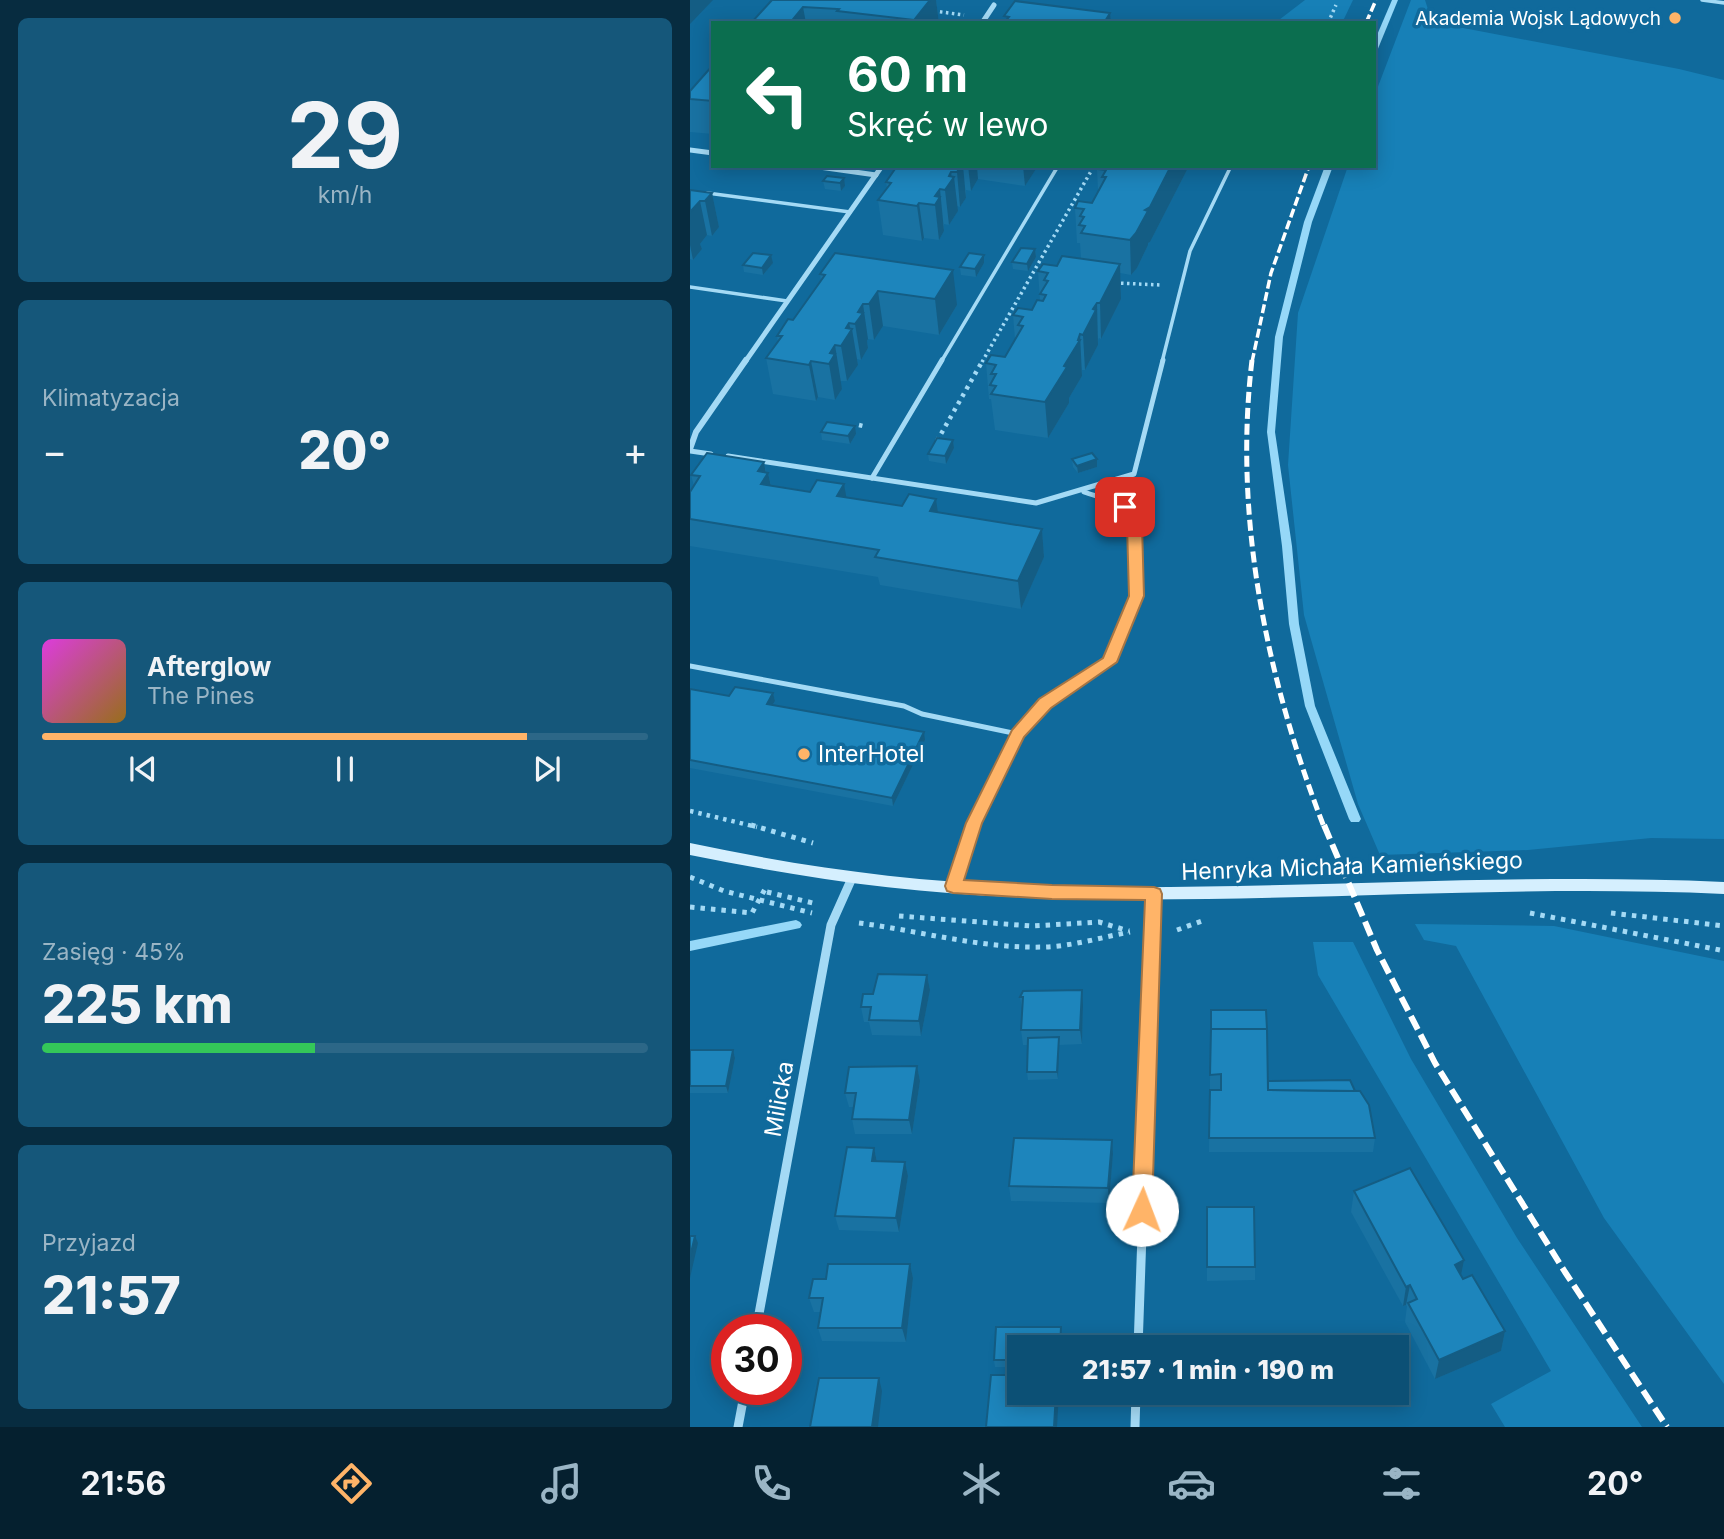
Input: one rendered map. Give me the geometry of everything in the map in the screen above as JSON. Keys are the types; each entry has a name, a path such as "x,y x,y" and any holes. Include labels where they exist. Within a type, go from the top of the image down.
{"street":[{"path":"984,20 994,5"},
{"path":"690,150 711,153"},
{"path":"825,168 876,175"},
{"path":"690,450 696,432 881,168"},
{"name":"Henryka Michała Kamieńskiego","path":"690,849 776,867 852,878 1052,892 1249,893 1516,884 1724,888"},
{"name":"Milicka","path":"759,1314 831,925 852,878"},
{"path":"1138,1335 1154,894"},
{"path":"738,1427 742,1405"},
{"path":"1135,1427 1136,1405"}],"lane":[{"path":"1702,0 1724,3"},
{"path":"872,478 1057,168"},
{"path":"690,450 1036,503 1134,474 1190,251 1230,168"},
{"path":"703,192 850,212"},
{"path":"690,287 787,301"},
{"path":"953,886 974,823 1018,734 1045,704 1109,662 1137,596 1134,525 1130,514 1125,507 1083,491"},
{"path":"690,666 904,706 922,714 1018,734"}],"path":[{"path":"1329,21 1336,5"},
{"path":"930,10 984,20"},
{"path":"936,442 1093,168"},
{"path":"1030,277 1040,279"},
{"path":"1109,283 1162,285"},
{"path":"690,811 817,844"},
{"path":"690,877 759,901 810,912"},
{"path":"690,907 752,913 767,886"},
{"path":"1540,906 1523,911 1724,951"},
{"path":"1598,910 1628,917 1724,926"},
{"path":"899,916 1032,926 1098,922 1131,934"},
{"path":"853,922 921,931 974,943 1048,947 1152,931 1176,931 1207,919"}],"shaded area":[{"path":"1305,0 1353,0 1343,21 1278,21"},
{"path":"1411,0 1425,0 1432,22 1724,80 1724,839 1651,838 1528,850 1380,855 1358,804 1304,615 1288,465 1298,313 1347,168 1376,168 1376,92"},
{"path":"1415,924 1554,926 1724,961 1724,1384 1604,1218 1456,946 1424,940"},
{"path":"1313,942 1353,942 1411,1059 1517,1238 1642,1427 1505,1427 1491,1404 1551,1371 1318,975"}],"building":[{"path":"772,0 930,0 914,20 837,11 839,9 803,7 792,21 753,21"},
{"path":"1015,1 1110,13 1105,21 1006,21 1009,17 1004,16"},
{"path":"711,67 711,101 690,99 690,91"},
{"path":"960,168 957,172 951,172 949,176 954,177 945,190 940,189 935,196 940,197 935,205 919,203 917,206 878,200 891,183 886,182 895,169"},
{"path":"1170,168 1130,240 1081,233 1085,226 1079,225 1084,217 1080,216 1084,209 1075,208 1078,201 1092,203 1106,177 1102,177 1106,170 1097,169"},
{"path":"827,176 844,178 840,183 823,181"},
{"path":"690,190 712,193 690,212"},
{"path":"1021,248 1035,249 1027,264 1012,262"},
{"path":"753,253 771,255 762,268 743,265"},
{"path":"835,253 953,270 935,299 878,291 869,304 863,304 858,312 863,313 855,324 849,323 846,328 852,329 841,346 835,345 830,353 835,354 829,364 811,361 809,365 766,358 782,336 777,336 788,319 793,320 825,275 820,274"},
{"path":"969,253 984,255 975,269 960,267"},
{"path":"1062,256 1120,264 1100,303 1093,309 1096,310 1083,335 1080,334 1080,340 1064,366 1067,367 1045,402 991,394 996,386 990,385 996,374 991,374 996,365 986,363 991,355 1005,357 1023,326 1018,325 1023,317 1013,315 1018,308 1032,310 1037,300 1043,301 1046,295 1040,294 1048,281 1044,280 1048,273 1038,271 1043,264 1057,266"},
{"path":"827,422 855,426 848,436 821,432"},
{"path":"937,438 953,440 945,456 928,454"},
{"path":"707,453 764,462 758,471 768,473 761,484 810,492 817,480 844,484 837,496 902,506 909,494 936,499 930,511 1042,529 1018,581 875,557 879,550 690,519 690,492 700,476 691,475"},
{"path":"1092,453 1097,459 1077,466 1072,459"},
{"name":"InterHotel","path":"735,687 773,693 767,704 924,732 892,798 690,760 690,689 729,696"},
{"path":"878,974 927,975 919,1021 869,1020 871,1007 861,1007 863,994 873,994"},
{"path":"1082,990 1080,1030 1021,1030 1023,997 1020,997 1023,991"},
{"path":"1211,1010 1266,1010 1267,1029 1211,1029"},
{"path":"1211,1029 1267,1029 1268,1090 1360,1091 1369,1105 1375,1138 1209,1138 1210,1090 1221,1090 1221,1074 1210,1075"},
{"path":"1059,1037 1057,1072 1027,1072 1028,1038"},
{"path":"690,1050 733,1050 726,1086 690,1086"},
{"path":"917,1066 909,1120 852,1119 856,1093 845,1093 849,1067"},
{"path":"1350,1080 1355,1091 1268,1090 1268,1081"},
{"path":"1014,1138 1112,1140 1108,1188 1009,1186"},
{"path":"847,1147 874,1148 872,1161 905,1162 896,1218 835,1216"},
{"path":"1410,1168 1464,1260 1455,1265 1463,1279 1472,1275 1505,1331 1439,1360 1408,1303 1417,1299 1410,1285 1406,1287 1354,1191"},
{"path":"1207,1207 1254,1207 1255,1267 1207,1267"},
{"path":"690,1236 695,1236 690,1257"},
{"path":"828,1264 910,1264 902,1328 818,1328 823,1298 809,1298 813,1279 826,1279"},
{"path":"996,1327 1061,1327 1061,1335 1007,1335 1007,1360 994,1360"},
{"path":"991,1375 1007,1375 1007,1405 1055,1405 1054,1427 986,1427"},
{"path":"819,1378 879,1378 872,1427 810,1427"}],"waterway":[{"path":"1376,46 1395,0"},
{"path":"1328,168 1308,222 1279,337 1271,432 1287,546 1294,624 1310,706 1355,819"},
{"path":"690,946 796,925"}],"railway":[{"path":"1367,21 1376,0"},
{"path":"1252,362 1271,273 1308,168"},
{"path":"1252,360 1247,419 1247,479 1259,598 1286,714 1324,827"},
{"path":"1324,825 1377,950 1435,1063 1565,1272 1667,1427"}],"place":[{"name":"Akademia Wojsk Lądowych","path":"1675,18"},
{"name":"InterHotel","path":"804,754"}],"route":[{"path":"1125,507 1134,525 1137,596 1109,662 1045,704 1018,734 974,823 953,886 1154,894 1142,1210"}]}
